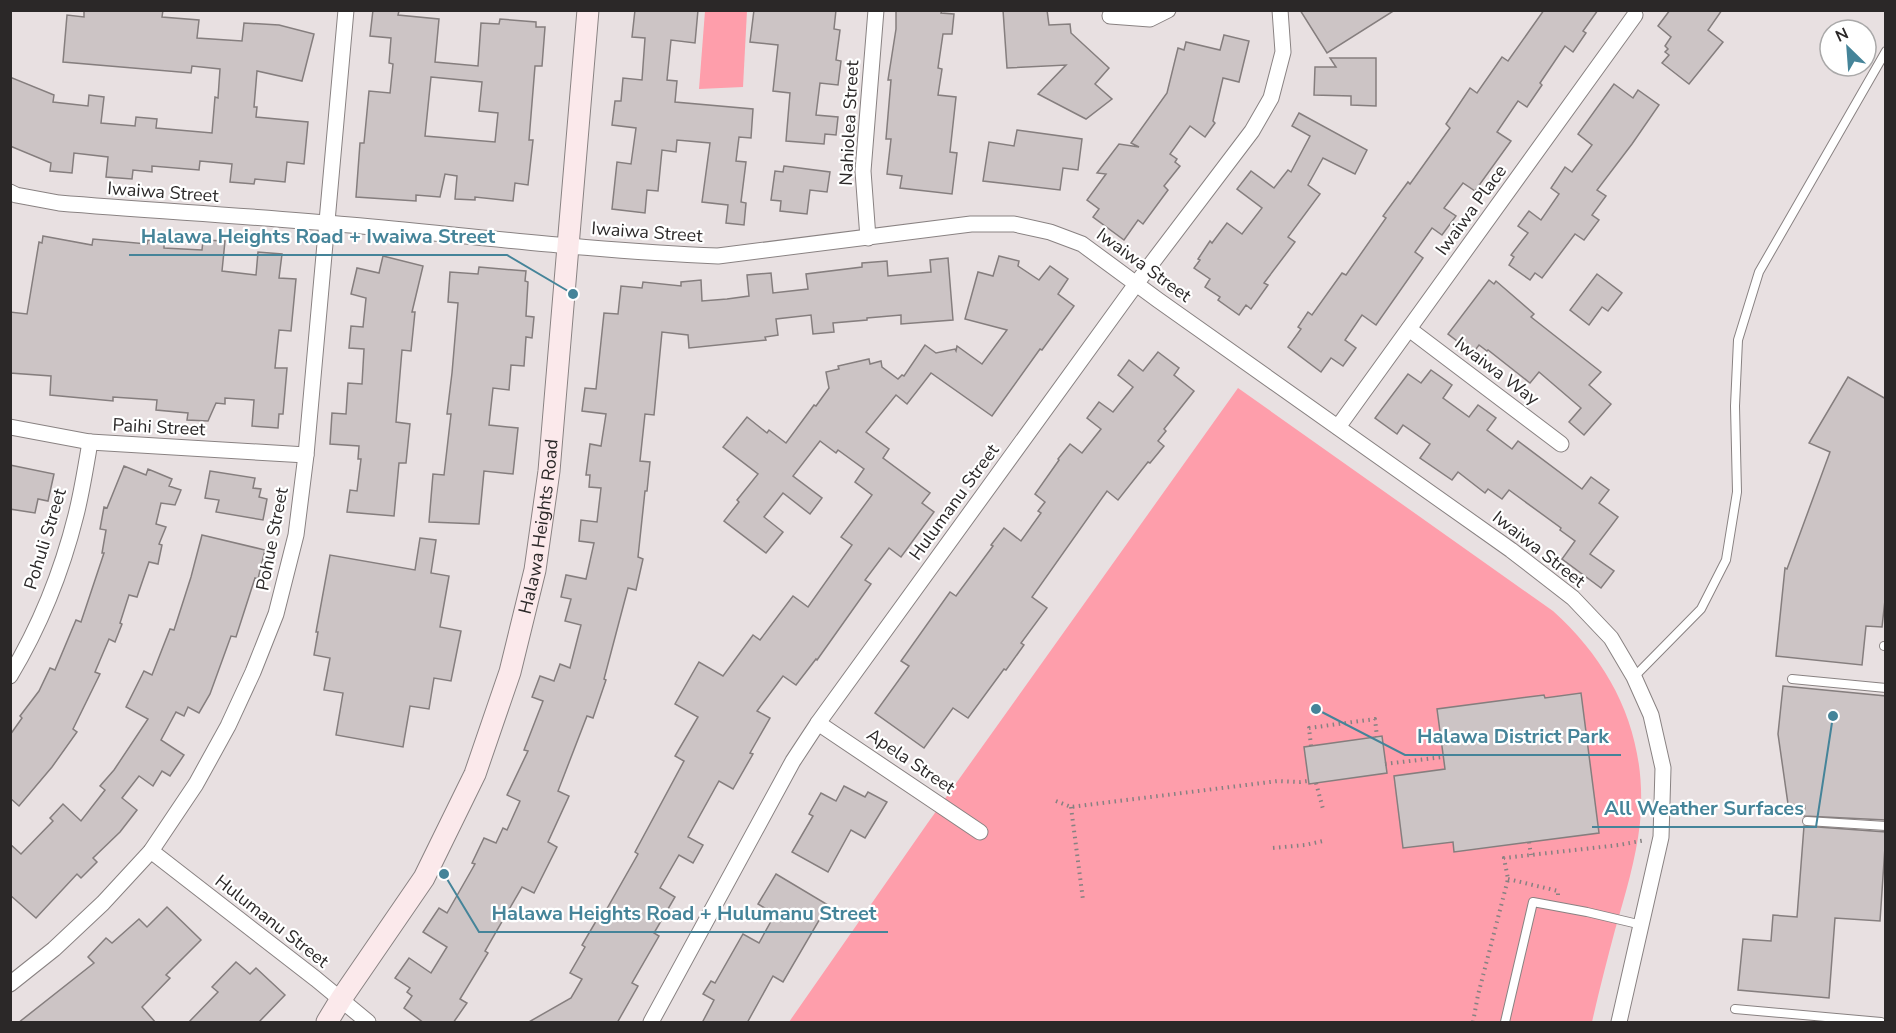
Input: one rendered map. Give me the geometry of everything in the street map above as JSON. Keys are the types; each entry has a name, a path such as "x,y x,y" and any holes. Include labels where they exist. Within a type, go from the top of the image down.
{"street":[{"name":"Pohue Street","path":"13,976 104,903 151,851 196,784 228,726 276,614 296,535 306,455 346,10"},
{"name":"Halawa Heights Road","path":"341,999 424,878 475,774 510,672 535,570 549,471 588,10"},
{"name":"Nahiolea Street","path":"868,238 863,171 876,10"},
{"path":"1110,16 1150,19 1168,10"},
{"name":"Hulumanu Street","path":"651,1023 793,761 818,723 1136,284 1252,131 1271,98 1283,52 1281,10"},
{"name":"Iwaiwa Place","path":"1338,427 1635,15"},
{"name":"Iwaiwa Street","path":"10,192 59,203 327,223 567,246 718,256 971,224 1014,224 1050,232 1082,244 1511,550 1573,598 1611,638 1634,676 1651,715 1663,768 1661,837 1619,1023"},
{"name":"Iwaiwa Way","path":"1409,329 1561,444"},
{"name":"Paihi Street","path":"10,427 90,442 306,455"},
{"name":"Pohuli Street","path":"10,675 39,621 62,564 76,514 90,442"},
{"name":"Apela Street","path":"818,723 981,832"},
{"name":"Hulumanu Street","path":"151,851 341,999 368,1023"},
{"path":"317,1023 341,999"},
{"path":"327,1023 341,999"}],"lane":[{"path":"1634,676 1701,609 1726,560 1737,492 1735,406 1738,340 1759,272 1886,51"},
{"path":"1792,679 1886,688"},
{"path":"1807,821 1886,826"},
{"path":"1505,1023 1533,902 1642,925"},
{"path":"1735,1009 1881,1023"}],"path":[{"path":"1311,746 1309,728 1375,719 1377,737"},
{"path":"1385,764 1443,758"},
{"path":"1056,801 1071,807 1278,781 1308,781"},
{"path":"1316,783 1323,809"},
{"path":"1071,807 1083,900"},
{"path":"1273,848 1323,841"},
{"path":"1529,842 1531,855"}],"shaded area":[{"path":"705,11 747,11 743,87 699,89"},
{"path":"1238,388 1553,611 1594,656 1610,680 1623,706 1632,733 1641,792 1640,823 1630,877 1592,1022 789,1022 927,824"}],"building":[{"path":"84,10 163,10 162,17 199,20 197,38 242,41 244,23 279,25 314,34 302,81 257,71 254,107 257,107 256,117 308,122 304,164 287,162 285,182 255,179 254,184 230,182 232,164 200,161 199,170 152,166 152,172 133,170 132,179 106,177 108,157 74,153 72,173 50,171 51,163 10,146 10,77 54,95 53,102 88,106 89,95 104,97 101,123 135,126 136,117 157,119 156,128 212,133 220,69 192,66 191,73 63,62 67,15 84,17"},
{"path":"373,10 399,11 398,15 439,19 435,62 478,66 481,23 499,24 500,19 536,22 536,27 545,27 542,66 535,66 529,140 533,140 528,185 515,183 513,201 475,197 475,200 455,199 457,176 445,174 440,197 416,195 416,201 356,197 360,143 364,143 369,91 390,93 393,64 389,63 391,38 370,36","holes":["431,77 482,82 479,111 498,113 495,142 425,136"]},
{"path":"635,10 698,10 695,43 671,40 667,80 677,81 675,102 753,109 751,138 739,137 736,161 746,162 741,202 746,203 744,225 726,223 728,205 702,202 710,143 677,140 676,152 662,150 658,191 647,190 645,213 612,209 617,162 631,164 636,128 612,125 615,101 621,101 623,78 642,80 645,38 632,37"},
{"path":"754,10 836,10 834,29 840,30 836,60 841,61 838,85 820,83 816,115 838,117 836,135 825,134 824,144 786,141 790,93 773,91 778,45 750,42"},
{"path":"896,10 942,10 941,13 954,14 952,34 943,34 938,68 942,69 938,95 956,97 950,152 957,153 952,194 900,188 902,176 887,174 891,139 886,139 891,80 888,80 896,29"},
{"path":"1003,10 1047,10 1049,25 1070,24 1071,33 1109,68 1095,84 1112,99 1086,119 1038,94 1066,65 1007,68"},
{"path":"1300,10 1395,10 1327,53"},
{"path":"1544,10 1598,10 1583,31 1586,33 1573,52 1565,46 1527,107 1518,101 1497,132 1511,141 1475,191 1463,183 1444,208 1456,216 1442,235 1432,228 1415,252 1423,258 1376,325 1362,315 1345,340 1356,348 1343,366 1331,358 1321,372 1288,347 1301,329 1298,327 1308,312 1312,315 1342,273 1346,275 1386,218 1383,216 1408,182 1410,184 1450,128 1446,124 1470,88 1477,93 1502,57 1508,61"},
{"path":"1670,10 1722,10 1708,30 1723,42 1689,84 1662,63 1669,55 1665,52 1668,49 1665,46 1671,37 1658,26"},
{"path":"1224,35 1249,41 1239,82 1223,78 1213,121 1215,123 1205,137 1190,126 1170,154 1177,159 1175,162 1180,166 1164,186 1168,190 1143,224 1138,220 1124,240 1093,217 1099,209 1087,200 1106,174 1097,173 1119,144 1139,147 1131,143 1167,93 1178,48 1184,50 1186,42 1220,50"},
{"path":"1330,58 1376,58 1376,106 1351,105 1351,96 1314,95 1315,67 1336,67"},
{"path":"1614,84 1633,98 1638,90 1659,105 1597,190 1606,196 1592,215 1599,220 1584,240 1575,234 1542,278 1535,273 1530,280 1509,265 1514,257 1511,255 1528,233 1518,226 1529,211 1541,220 1559,194 1551,188 1565,167 1572,172 1592,145 1578,134"},
{"path":"1299,113 1367,150 1355,174 1323,158 1308,185 1320,194 1288,237 1295,242 1264,283 1268,285 1251,309 1246,305 1239,315 1218,300 1220,297 1205,287 1210,279 1194,268 1210,241 1212,243 1227,223 1242,234 1262,208 1237,189 1251,171 1274,188 1288,170 1291,172 1310,136 1292,126"},
{"path":"1017,130 1082,139 1078,170 1063,168 1060,190 983,181 989,142 1014,146"},
{"path":"784,166 830,172 827,192 810,190 807,214 780,211 781,201 771,200 775,171 783,172"},
{"path":"43,236 92,245 93,239 147,244 148,240 164,241 164,248 202,250 203,240 225,241 222,271 256,275 258,252 282,254 279,278 296,279 291,331 279,330 275,368 287,368 283,414 279,414 278,428 252,426 254,400 225,398 225,404 216,403 208,421 187,420 188,413 156,410 157,400 113,397 113,401 50,395 51,376 10,373 10,312 27,314 39,242 42,243"},
{"path":"383,256 423,266 412,312 415,312 411,351 402,350 396,422 410,424 406,463 399,463 394,516 347,512 350,490 357,491 361,459 358,459 359,446 330,444 332,413 346,414 348,383 362,384 364,349 349,348 351,326 363,327 366,298 351,294 357,268 379,273"},
{"path":"999,256 1019,261 1018,266 1039,280 1050,266 1068,279 1058,294 1074,306 992,416 931,373 907,404 896,395 866,432 889,449 883,458 930,493 922,503 934,512 901,557 889,548 865,580 871,584 817,660 796,685 783,676 757,711 770,718 750,753 753,754 733,789 719,781 688,837 703,845 693,863 679,855 660,888 675,897 654,933 659,936 632,983 638,986 617,1023 527,1023 571,998 582,979 570,973 585,947 582,945 602,911 605,912 638,854 635,852 684,761 675,756 698,717 675,704 699,662 723,676 753,635 760,640 793,596 808,607 852,545 841,537 872,495 855,482 864,469 838,450 836,453 820,441 793,476 822,498 810,514 783,493 764,517 783,532 766,553 724,521 758,474 723,447 747,417 767,433 769,430 786,443 829,388 826,372 839,369 838,366 869,359 870,364 881,361 882,367 898,379 904,376 925,345 936,353 955,349 956,351 957,346 982,364 1007,330 965,319 978,272 993,276"},
{"path":"948,258 953,320 901,324 901,315 867,318 867,320 833,323 834,332 813,334 811,315 776,319 778,335 765,337 766,340 689,348 688,335 662,332 654,415 645,414 640,461 650,462 638,557 643,559 636,590 628,588 604,679 606,680 593,718 587,716 558,791 569,796 548,842 557,847 534,893 522,887 485,951 488,953 460,999 467,1003 453,1023 424,1023 404,1008 412,996 407,992 410,988 395,978 409,958 431,973 447,947 423,932 439,908 447,913 475,864 472,863 484,838 496,843 503,828 507,830 520,801 507,795 528,751 524,750 543,701 532,697 540,676 554,681 560,664 570,668 581,625 565,621 571,599 561,597 566,575 586,579 594,543 579,541 581,520 597,522 601,488 589,487 590,475 586,475 590,444 601,446 606,414 582,411 585,388 596,389 604,313 618,314 621,286 642,288 643,282 681,286 681,282 701,280 702,301 727,299 749,296 747,275 771,273 773,293 808,289 806,274 862,267 862,263 887,261 888,276 931,272 930,260"},
{"path":"479,267 526,271 525,281 528,282 526,316 534,317 532,338 526,337 524,366 511,365 509,390 493,388 489,425 518,428 513,474 484,471 479,524 429,522 433,474 444,475 451,414 447,414 458,303 448,302 450,272 478,274"},
{"path":"1597,274 1622,293 1608,311 1602,307 1589,325 1570,310"},
{"path":"1489,280 1494,284 1496,281 1534,314 1531,317 1601,372 1589,385 1611,404 1584,435 1569,422 1581,408 1539,372 1530,383 1488,350 1479,345 1473,353 1448,334"},
{"path":"1158,352 1179,368 1174,375 1194,391 1164,429 1166,431 1158,441 1164,446 1150,463 1148,462 1118,500 1107,491 1032,597 1047,608 1021,643 1024,645 968,718 953,708 924,748 875,713 909,666 901,661 950,592 956,596 1004,528 1021,541 1041,513 1038,511 1045,502 1035,494 1058,459 1070,444 1082,453 1101,429 1087,418 1099,402 1113,412 1133,387 1118,375 1129,360 1143,371"},
{"path":"1431,370 1452,385 1443,398 1469,417 1478,405 1496,418 1487,430 1512,449 1518,441 1582,489 1591,477 1609,490 1599,503 1618,517 1590,554 1614,571 1601,588 1562,559 1575,541 1560,530 1561,528 1509,490 1502,499 1488,489 1485,493 1458,472 1452,480 1420,458 1430,444 1403,425 1397,434 1375,418 1408,374 1421,383"},
{"path":"1848,377 1886,399 1886,591 1882,627 1866,626 1862,665 1776,656 1785,568 1787,569 1830,452 1809,443"},
{"path":"10,465 54,474 48,501 38,499 35,513 10,509"},
{"path":"124,466 146,475 148,469 172,479 169,486 181,490 175,505 161,503 156,524 166,527 159,544 162,545 158,564 149,562 137,597 129,595 115,642 109,639 95,672 100,674 73,729 77,732 52,767 19,806 10,798 10,735 22,718 20,716 39,691 50,668 55,670 76,620 81,622 104,553 102,553 106,530 100,529 104,507 107,508"},
{"path":"210,471 255,478 253,488 261,489 259,497 267,499 263,520 216,512 219,500 205,498"},
{"path":"202,535 265,550 258,579 255,578 236,637 231,636 210,694 199,713 188,707 184,716 176,712 161,740 184,755 170,776 162,771 153,786 139,776 122,798 137,810 120,832 93,858 97,862 81,878 77,874 36,918 10,895 10,844 21,854 53,821 50,818 63,804 81,821 105,790 100,786 114,770 148,719 126,707 144,671 152,675 170,629 174,630"},
{"path":"420,538 436,540 431,573 449,576 440,627 461,631 451,681 434,678 429,709 410,706 403,747 336,735 343,693 324,690 330,658 314,655 330,555 415,570"},
{"path":"1783,686 1886,696 1886,820 1804,816 1805,806 1788,804 1778,734"},
{"path":"1581,693 1599,833 1454,852 1453,842 1403,848 1394,776 1445,769 1437,709 1544,695 1545,698"},
{"path":"1382,736 1387,773 1309,784 1304,747"},
{"path":"844,786 865,797 868,792 887,802 865,838 851,830 828,872 792,852 813,816 809,814 821,793 836,801"},
{"path":"1804,826 1886,832 1880,921 1835,918 1829,998 1738,990 1743,939 1771,941 1773,915 1797,917"},
{"path":"776,874 828,905 783,982 773,976 747,1023 702,1023 714,1000 703,994 711,981 715,983 743,934 759,943 775,914 758,904"},
{"path":"167,907 201,940 166,975 170,978 142,1007 156,1023 18,1023 94,963 88,957 106,938 112,943 139,919 147,927"},
{"path":"236,962 250,974 256,968 285,995 258,1023 188,1023 218,992 212,987"}],"place":[{"name":"Halawa Heights Road + Iwaiwa Street","path":"573,294"},
{"name":"Halawa District Park","path":"1316,709"},
{"name":"All Weather Surfaces","path":"1833,716"},
{"name":"Halawa Heights Road + Hulumanu Street","path":"444,874"}]}
